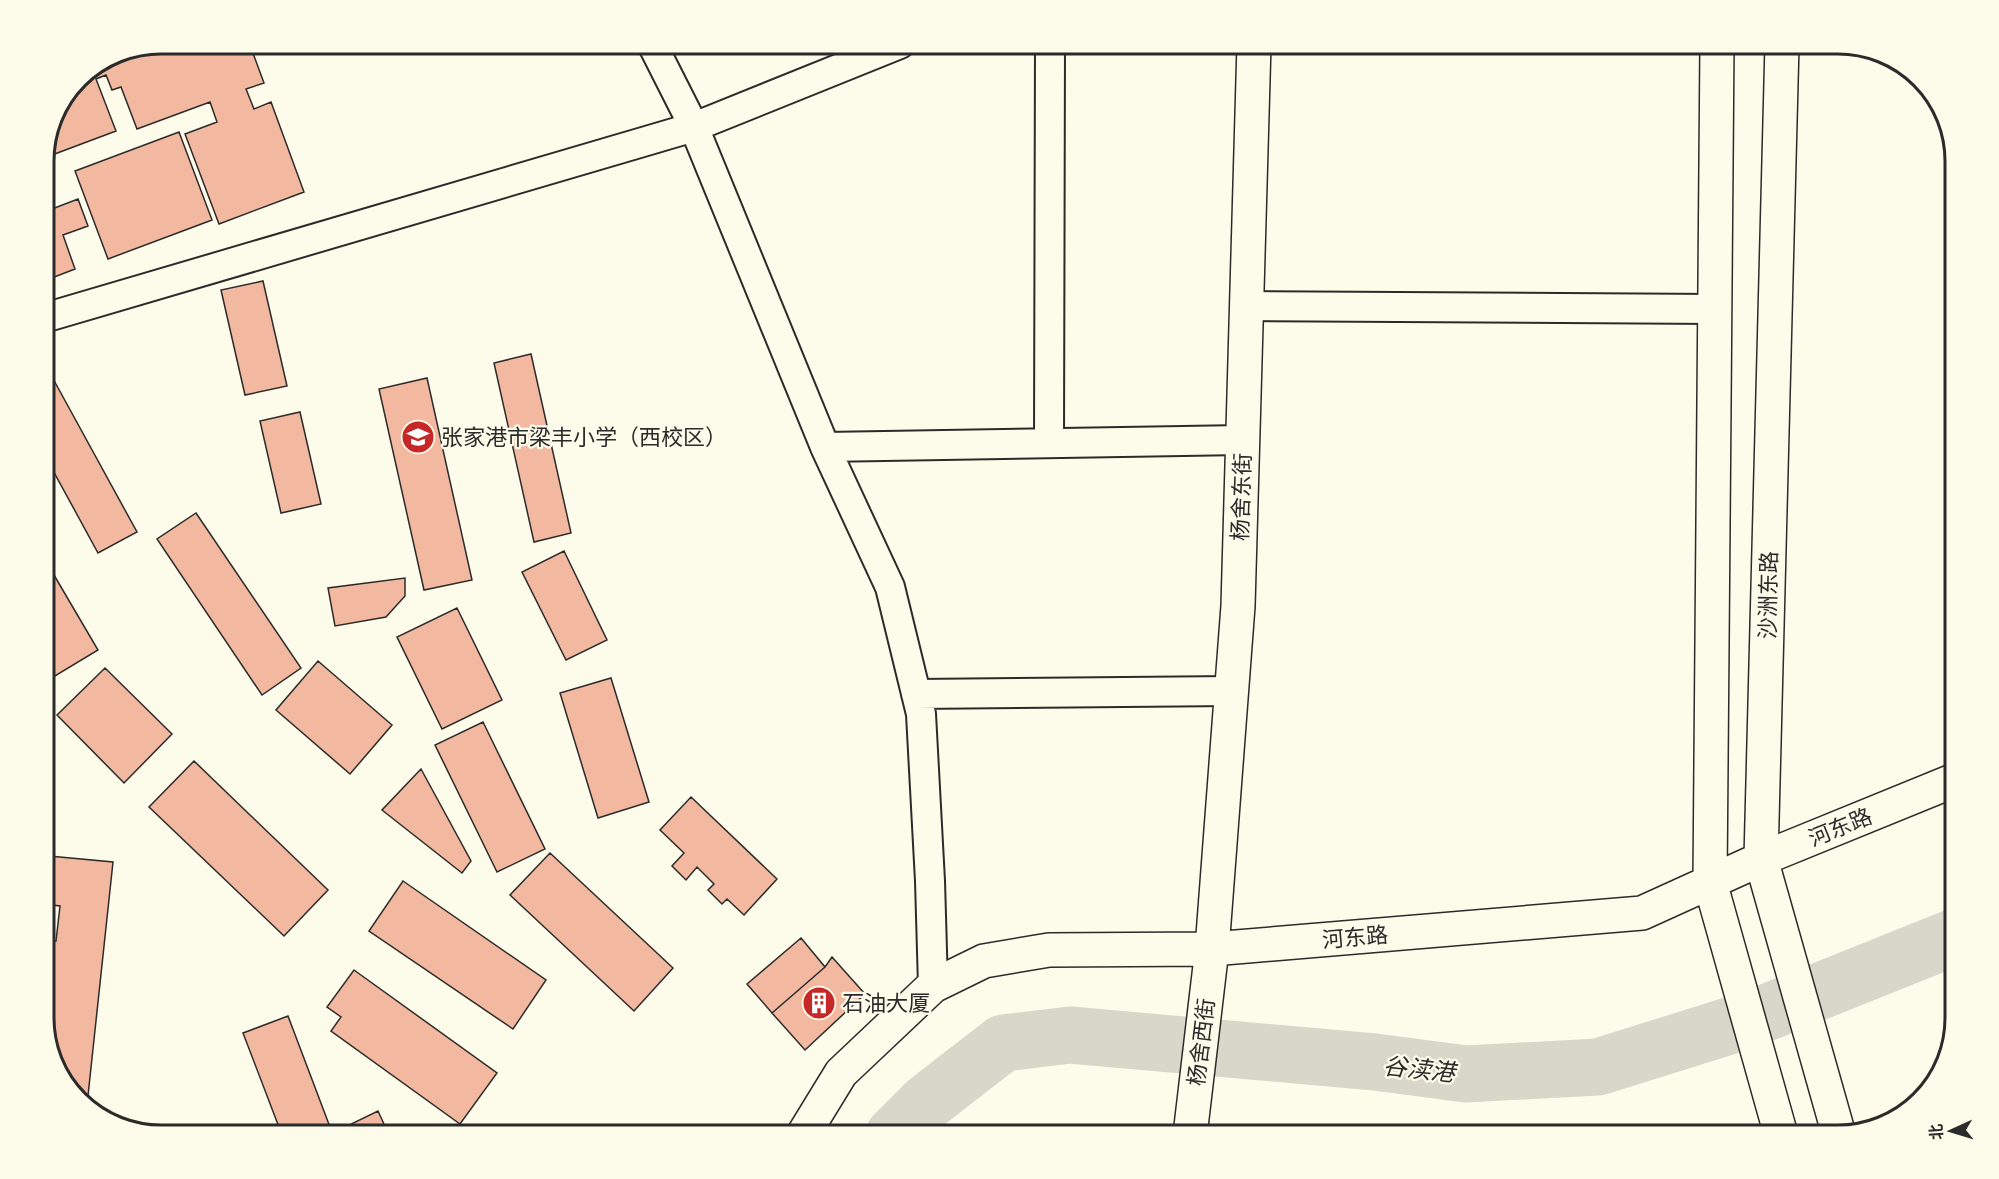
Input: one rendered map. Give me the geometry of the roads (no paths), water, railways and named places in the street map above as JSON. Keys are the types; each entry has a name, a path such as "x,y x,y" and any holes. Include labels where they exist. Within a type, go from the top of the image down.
{"street":[{"path":"657,54 694,127 825,447 890,587 921,714 933,986"},
{"path":"54,315 694,127 875,54"},
{"path":"1049,444 1050,54"},
{"name":"杨舍东街","path":"1212,949 1238,606 1254,54"},
{"path":"1717,54 1710,882 1778,1125"},
{"name":"沙洲东路","path":"1782,54 1761,859 1836,1125"},
{"path":"1246,306 1715,309"},
{"path":"825,447 1243,440"},
{"path":"916,694 1232,691"},
{"name":"河东路","path":"811,1125 842,1073 933,986 984,961 1049,950 1212,949 1642,913 1761,859 1945,784"},
{"name":"杨舍西街","path":"1191,1125 1212,949"}],"waterway":[{"name":"谷渎港","path":"904,1125 927,1102 1003,1043 1070,1035 1375,1062 1466,1074 1598,1067 1748,1020 1945,941"}],"place":[{"name":"张家港市梁丰小学（西校区）","path":"418,437"},
{"name":"石油大厦","path":"819,1003"}]}
